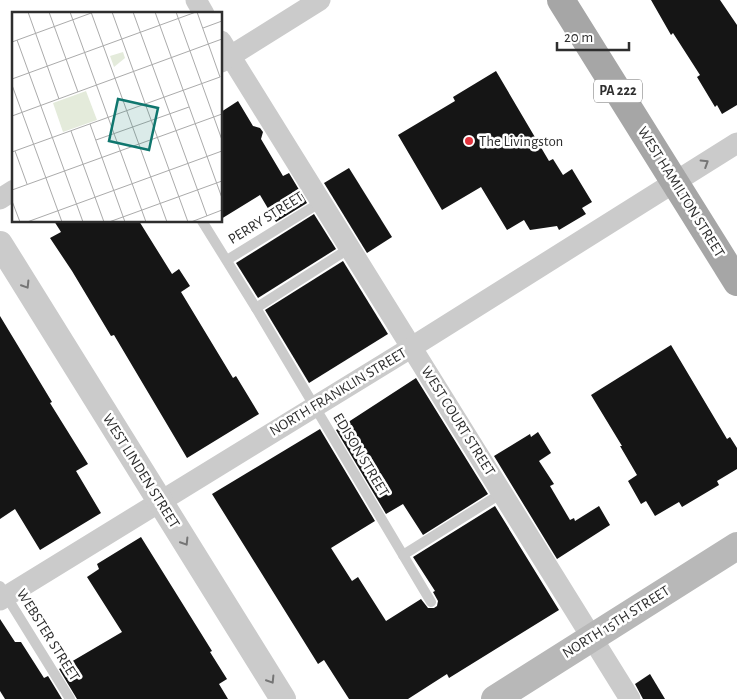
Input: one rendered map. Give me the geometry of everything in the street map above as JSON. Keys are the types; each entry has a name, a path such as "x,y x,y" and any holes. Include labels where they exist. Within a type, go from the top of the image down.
{"main road":[{"name":"WEST HAMILTON STREET","path":"561,0 737,282"},
{"name":"NORTH 15TH STREET","path":"495,699 737,546"}],"street":[{"path":"196,0 203,12"},
{"path":"224,53 320,0"},
{"name":"WEST COURT STREET","path":"224,53 350,248 630,699"},
{"name":"NORTH FRANKLIN STREET","path":"2,594 160,502 412,348 737,143"},
{"path":"0,199 12,191"},
{"name":"WEST LINDEN STREET","path":"0,244 283,699"}],"lane":[{"name":"PERRY STREET","path":"226,260 321,202"},
{"name":"EDISON STREET","path":"203,222 315,406 431,602"},
{"path":"256,308 350,248"},
{"path":"402,555 502,493"},
{"name":"WEBSTER STREET","path":"2,594 70,699"}],"building":[{"path":"651,0 720,0 737,25 737,105 722,114 717,105 715,107 697,77 700,75 673,33 671,35"},
{"path":"496,71 549,161 553,159 563,175 572,169 592,202 582,208 586,214 559,230 557,226 530,230 524,220 507,230 481,187 442,210 398,135 455,101 453,97"},
{"path":"238,101 253,126 260,128 263,132 261,139 283,176 289,173 307,203 276,222 260,195 222,218 222,111"},
{"path":"349,168 392,237 367,253 324,183"},
{"path":"314,214 336,249 258,298 236,263"},
{"path":"55,222 140,222 172,274 179,269 190,286 181,292 233,378 236,376 259,414 187,458 114,335 111,336 50,238 61,232"},
{"path":"343,261 388,334 309,383 265,310"},
{"path":"0,316 88,464 76,471 101,513 40,550 15,509 0,519"},
{"path":"671,345 727,439 730,437 737,448 737,469 717,481 719,485 682,507 679,502 655,516 646,501 641,504 628,481 637,475 591,395"},
{"path":"416,378 488,494 423,535 403,504 386,514 336,430"},
{"path":"320,429 375,521 331,548 352,581 358,577 386,621 421,599 428,608 437,606 438,601 433,592 435,591 413,557 495,506 559,610 449,678 447,674 408,699 349,699 324,660 318,664 212,494"},
{"path":"538,432 551,453 539,461 554,484 550,486 570,520 574,518 575,521 599,506 610,525 557,559 494,456 530,434 531,437"},
{"path":"141,537 212,651 210,652 227,679 219,684 228,699 77,699 59,669 122,632 87,577 99,569 97,564"},
{"path":"0,619 15,642 21,642 44,678 48,676 62,699 5,699 0,691"},
{"path":"650,674 665,699 643,699 635,684"}],"place":[{"name":"The Livingston","path":"469,141"}]}
